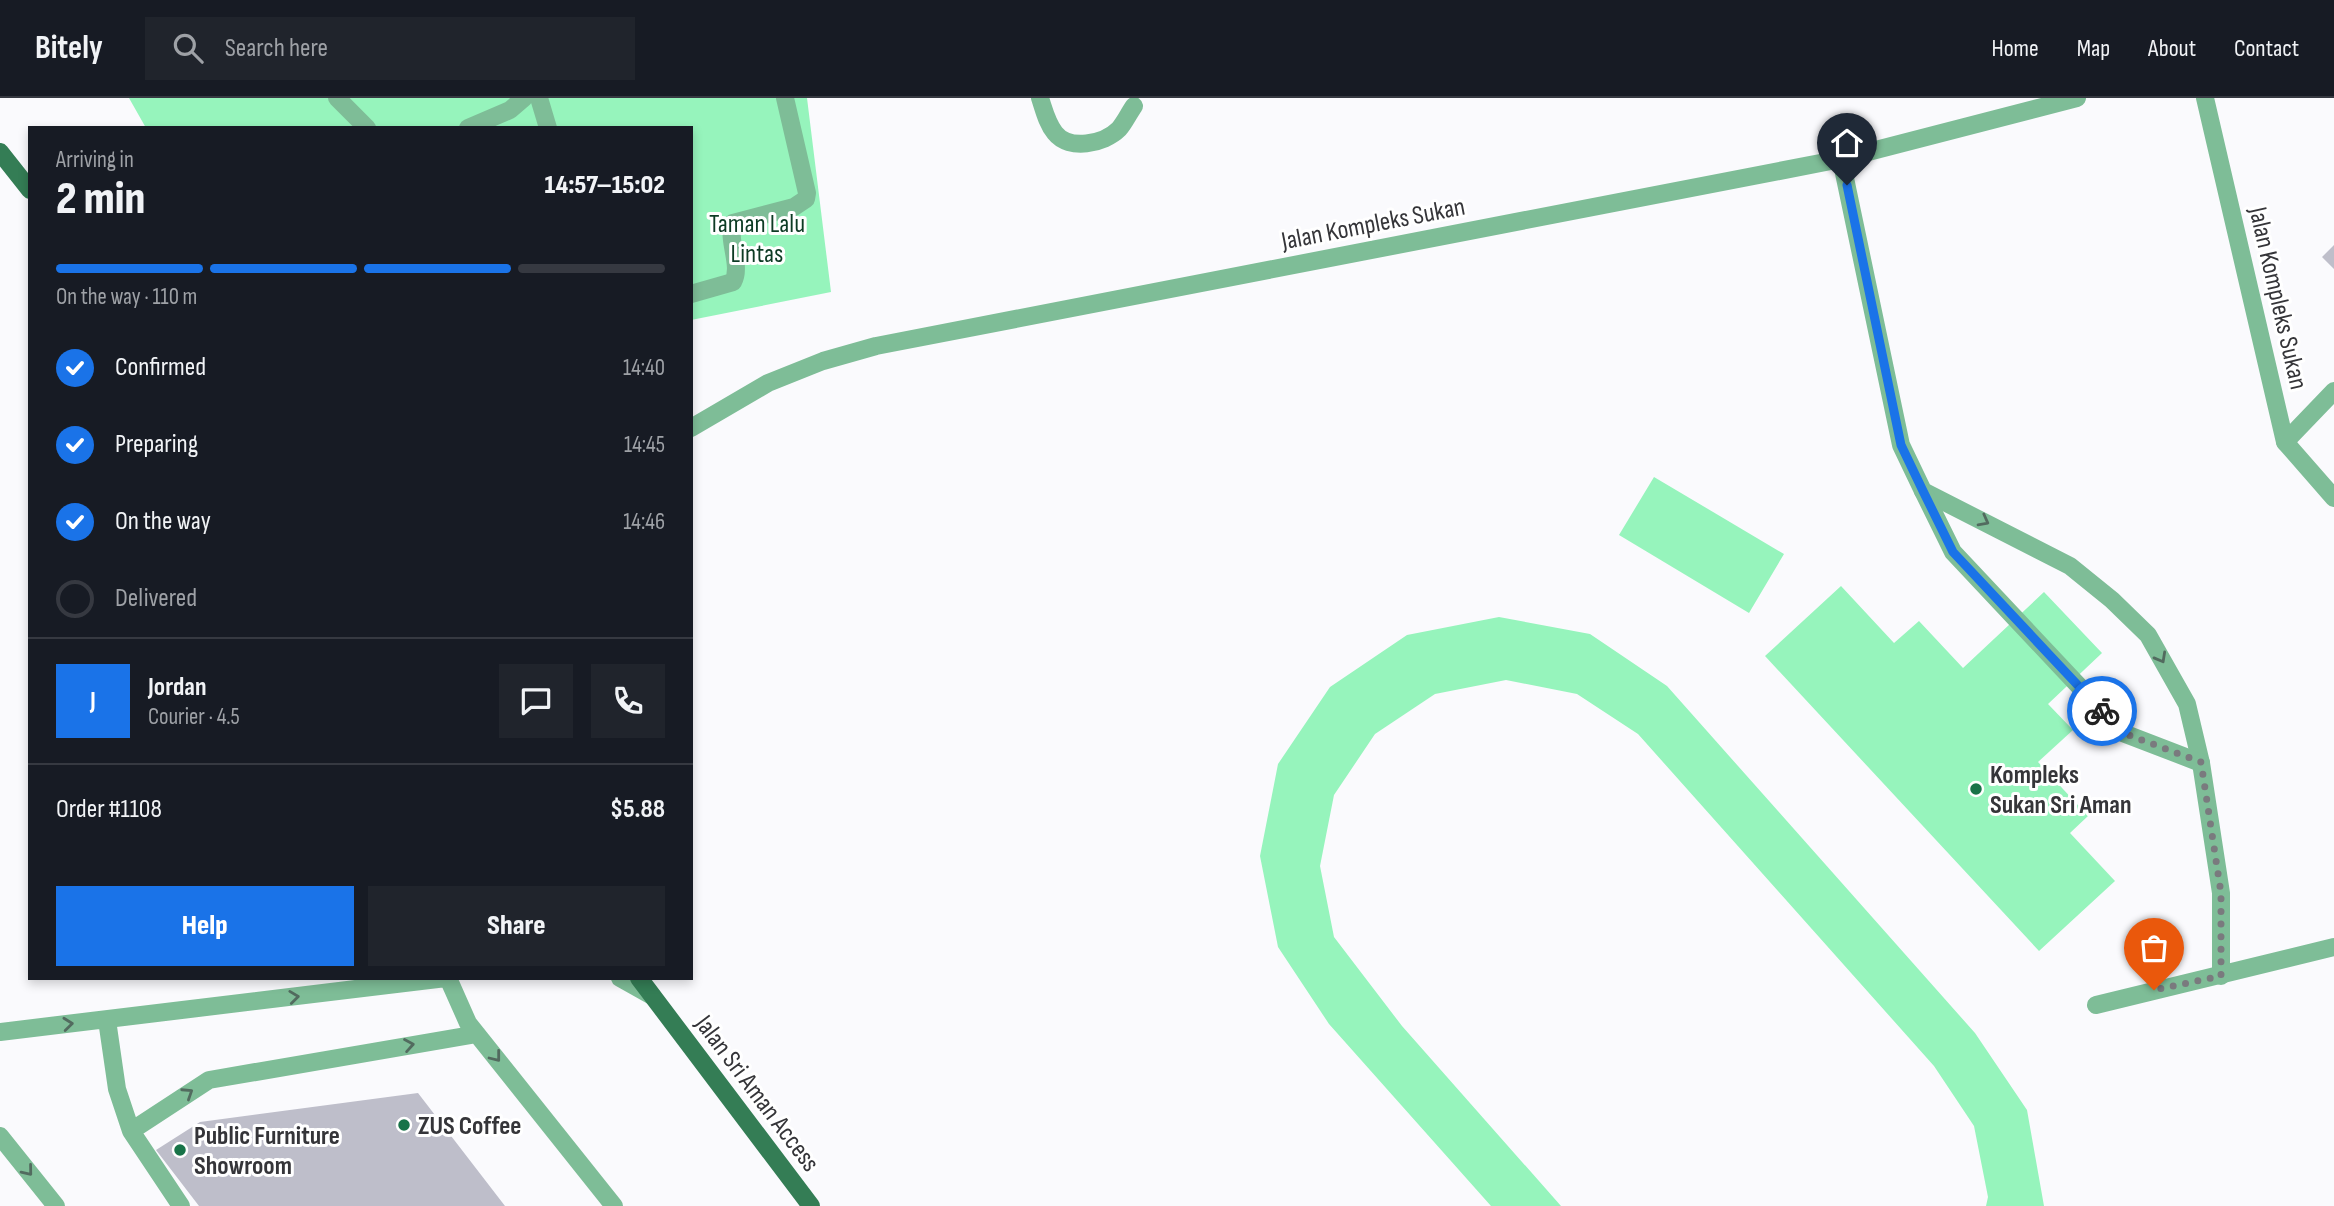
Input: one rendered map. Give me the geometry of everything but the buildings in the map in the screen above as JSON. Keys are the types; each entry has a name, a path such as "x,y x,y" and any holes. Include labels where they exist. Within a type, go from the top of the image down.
{"main road":[{"path":"0,152 28,187"},
{"name":"Jalan Sri Aman Access","path":"640,980 811,1206"}],"street":[{"path":"337,98 365,126"},
{"path":"473,126 510,110 524,98"},
{"path":"539,98 547,126"},
{"path":"693,294 727,285 736,278 731,232 733,223 794,207 806,199 807,193 785,98"},
{"path":"1040,98 1047,121 1055,134 1063,141 1073,144 1104,138 1118,130 1134,106"},
{"name":"Jalan Kompleks Sukan","path":"693,427 768,383 823,361 876,346 1841,159 2077,98"},
{"name":"Jalan Kompleks Sukan","path":"2205,98 2285,442"},
{"path":"1841,159 1901,445 1953,552 2123,733 2201,762"},
{"name":"Jalan Kompleks Sukan","path":"2285,442 2334,391"},
{"path":"2285,442 2334,498"},
{"path":"1923,491 2070,566 2148,635 2187,704 2201,762 2221,893 2221,976"},
{"path":"2096,1005 2334,947"},
{"path":"0,1032 431,980"},
{"path":"448,980 468,1023 614,1206"},
{"path":"624,980 652,996"},
{"path":"107,1020 117,1089 131,1131 181,1206"},
{"path":"131,1131 209,1080 477,1034"},
{"path":"0,1136 55,1206"}],"green space":[{"name":"Taman Lalu Lintas","path":"129,98 807,98 831,292 693,320 693,126 145,126"},
{"path":"1654,477 1784,554 1749,613 1619,535"},
{"name":"Kompleks Sukan Sri Aman","path":"1841,586 1894,643 1919,621 1963,668 2044,592 2102,653 2048,704 2073,730 2038,762 2088,816 2070,833 2115,881 2039,951 1765,656"},
{"path":"1499,617 1590,634 1667,686 1975,1033 2027,1110 2044,1206 1986,1206 1988,1197 1974,1126 1934,1066 1638,734 1577,694 1506,680 1435,694 1375,734 1334,795 1320,866 1334,937 1402,1026 1561,1206 1491,1206 1329,1024 1278,947 1260,856 1278,764 1330,687 1407,635"}],"way so far":[{"path":"2102,711 2123,733 2201,762 2221,893 2221,976 2154,990"}],"place":[{"name":"Kompleks Sukan Sri Aman","path":"1976,789"},
{"name":"ZUS Coffee","path":"404,1125"},
{"name":"Public Furniture Showroom","path":"180,1150"}],"route":[{"path":"1847,185 1901,445 1923,491 1953,552 2102,711"}]}
